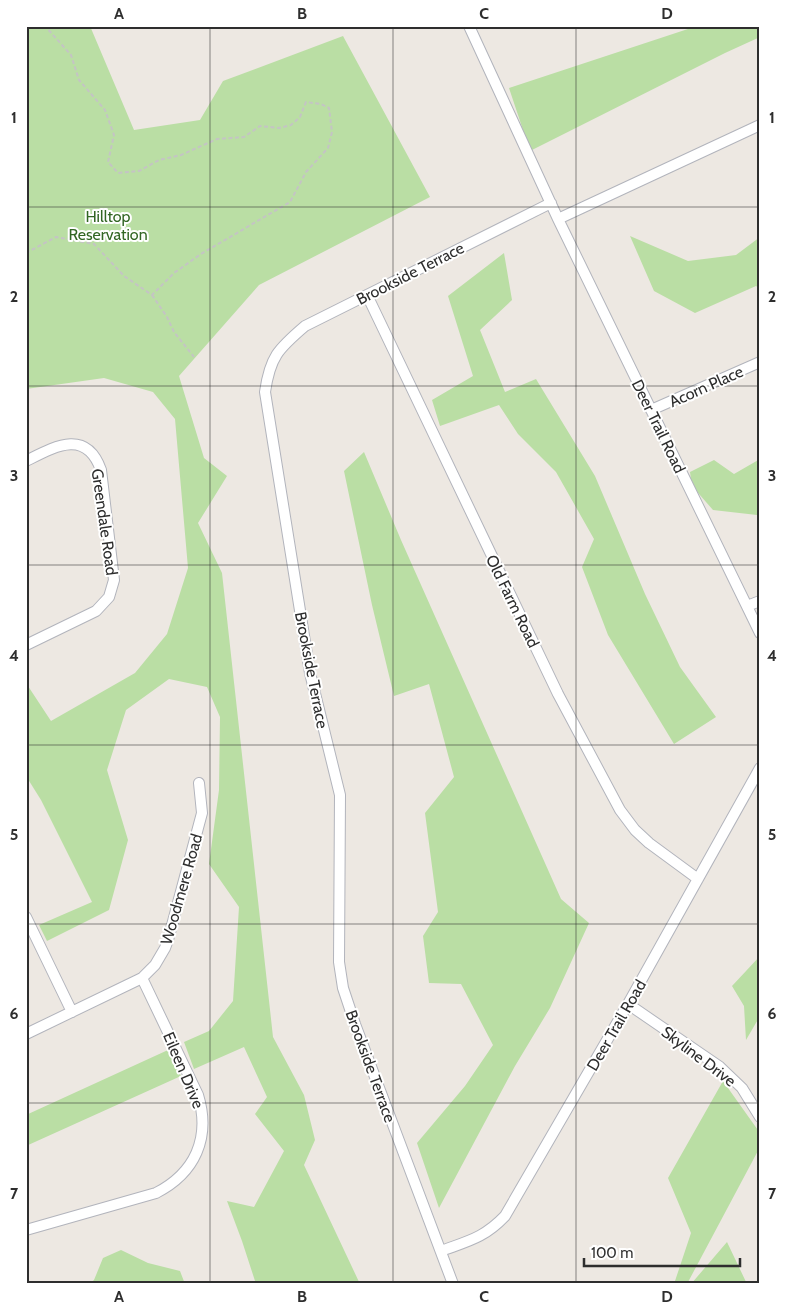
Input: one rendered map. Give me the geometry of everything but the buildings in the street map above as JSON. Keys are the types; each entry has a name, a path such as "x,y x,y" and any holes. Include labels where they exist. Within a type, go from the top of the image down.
{"street":[{"path":"470,27 551,203"},
{"path":"558,219 760,125"},
{"name":"Deer Trail Road","path":"551,203 760,632"},
{"name":"Brookside Terrace","path":"453,1284 343,988 339,962 340,795 310,672 265,392 268,373 274,355 304,326 551,203"},
{"name":"Old Farm Road","path":"367,295 558,694 620,810 635,830 648,843 698,879"},
{"name":"Acorn Place","path":"651,410 760,362"},
{"name":"Greendale Road","path":"26,460 58,445 67,444 84,447 94,457 100,470 114,580 109,597 96,611 26,645"},
{"path":"747,606 760,601"},
{"name":"Deer Trail Road","path":"441,1251 485,1235 505,1216 628,1004 760,768"},
{"name":"Woodmere Road","path":"26,1034 142,978 156,964 168,940 202,813 199,783"},
{"path":"26,917 72,1012"},
{"name":"Eileen Drive","path":"26,1230 156,1193 174,1182 194,1158 203,1128 198,1095 142,978"},
{"name":"Skyline Drive","path":"628,1004 720,1067 742,1088 760,1117"}],"path":[{"path":"45,26 71,56 79,80 105,110 114,134 108,162 118,173 139,171 159,160 181,155 217,139 244,137 260,126 279,128 291,125 300,117 306,102 321,104 328,108 332,132 328,148 306,172 290,202 201,254 174,273 152,294"},
{"path":"26,253 56,238 94,244 124,276 152,294 174,332 194,357"}],"green space":[{"name":"Hilltop Reservation","path":"26,26 90,26 134,130 200,120 223,81 343,36 430,197 259,285 179,376 204,458 227,476 198,523 222,573 273,1037 304,1095 315,1140 304,1165 360,1284 256,1284 227,1201 254,1207 284,1151 255,1114 267,1097 244,1047 194,1069 184,1042 209,1031 233,1001 239,907 209,864 219,790 220,717 207,687 169,679 126,710 107,770 128,840 109,910 47,941 39,925 92,902 41,800 26,776 26,683 51,721 135,673 167,634 188,568 175,419 153,392 104,378 26,389"},
{"path":"697,26 760,26 760,37 530,151 509,88"},
{"path":"630,236 688,261 736,255 760,237 760,289 756,286 695,313 654,291"},
{"path":"504,253 512,300 480,330 505,392 536,379 595,476 645,594 680,667 716,717 674,744 608,635 582,567 594,539 556,472 518,434 499,405 440,426 432,400 473,376 448,296"},
{"path":"364,452 401,540 561,899 589,923 550,1008 515,1066 439,1208 417,1143 465,1086 493,1045 461,984 429,983 423,936 438,912 425,813 454,777 429,684 394,696 372,605 344,471"},
{"path":"760,459 760,513 757,515 713,510 692,486 690,472 714,460 734,474"},
{"path":"760,956 760,1016 746,1040 744,1006 732,986"},
{"path":"168,1050 181,1076 26,1146 26,1115"},
{"path":"723,1081 760,1133 760,1147 687,1284 674,1284 691,1233 668,1178"},
{"path":"727,1242 747,1284 691,1284"},
{"path":"121,1250 148,1263 180,1271 185,1284 89,1284 94,1280 103,1258"}]}
